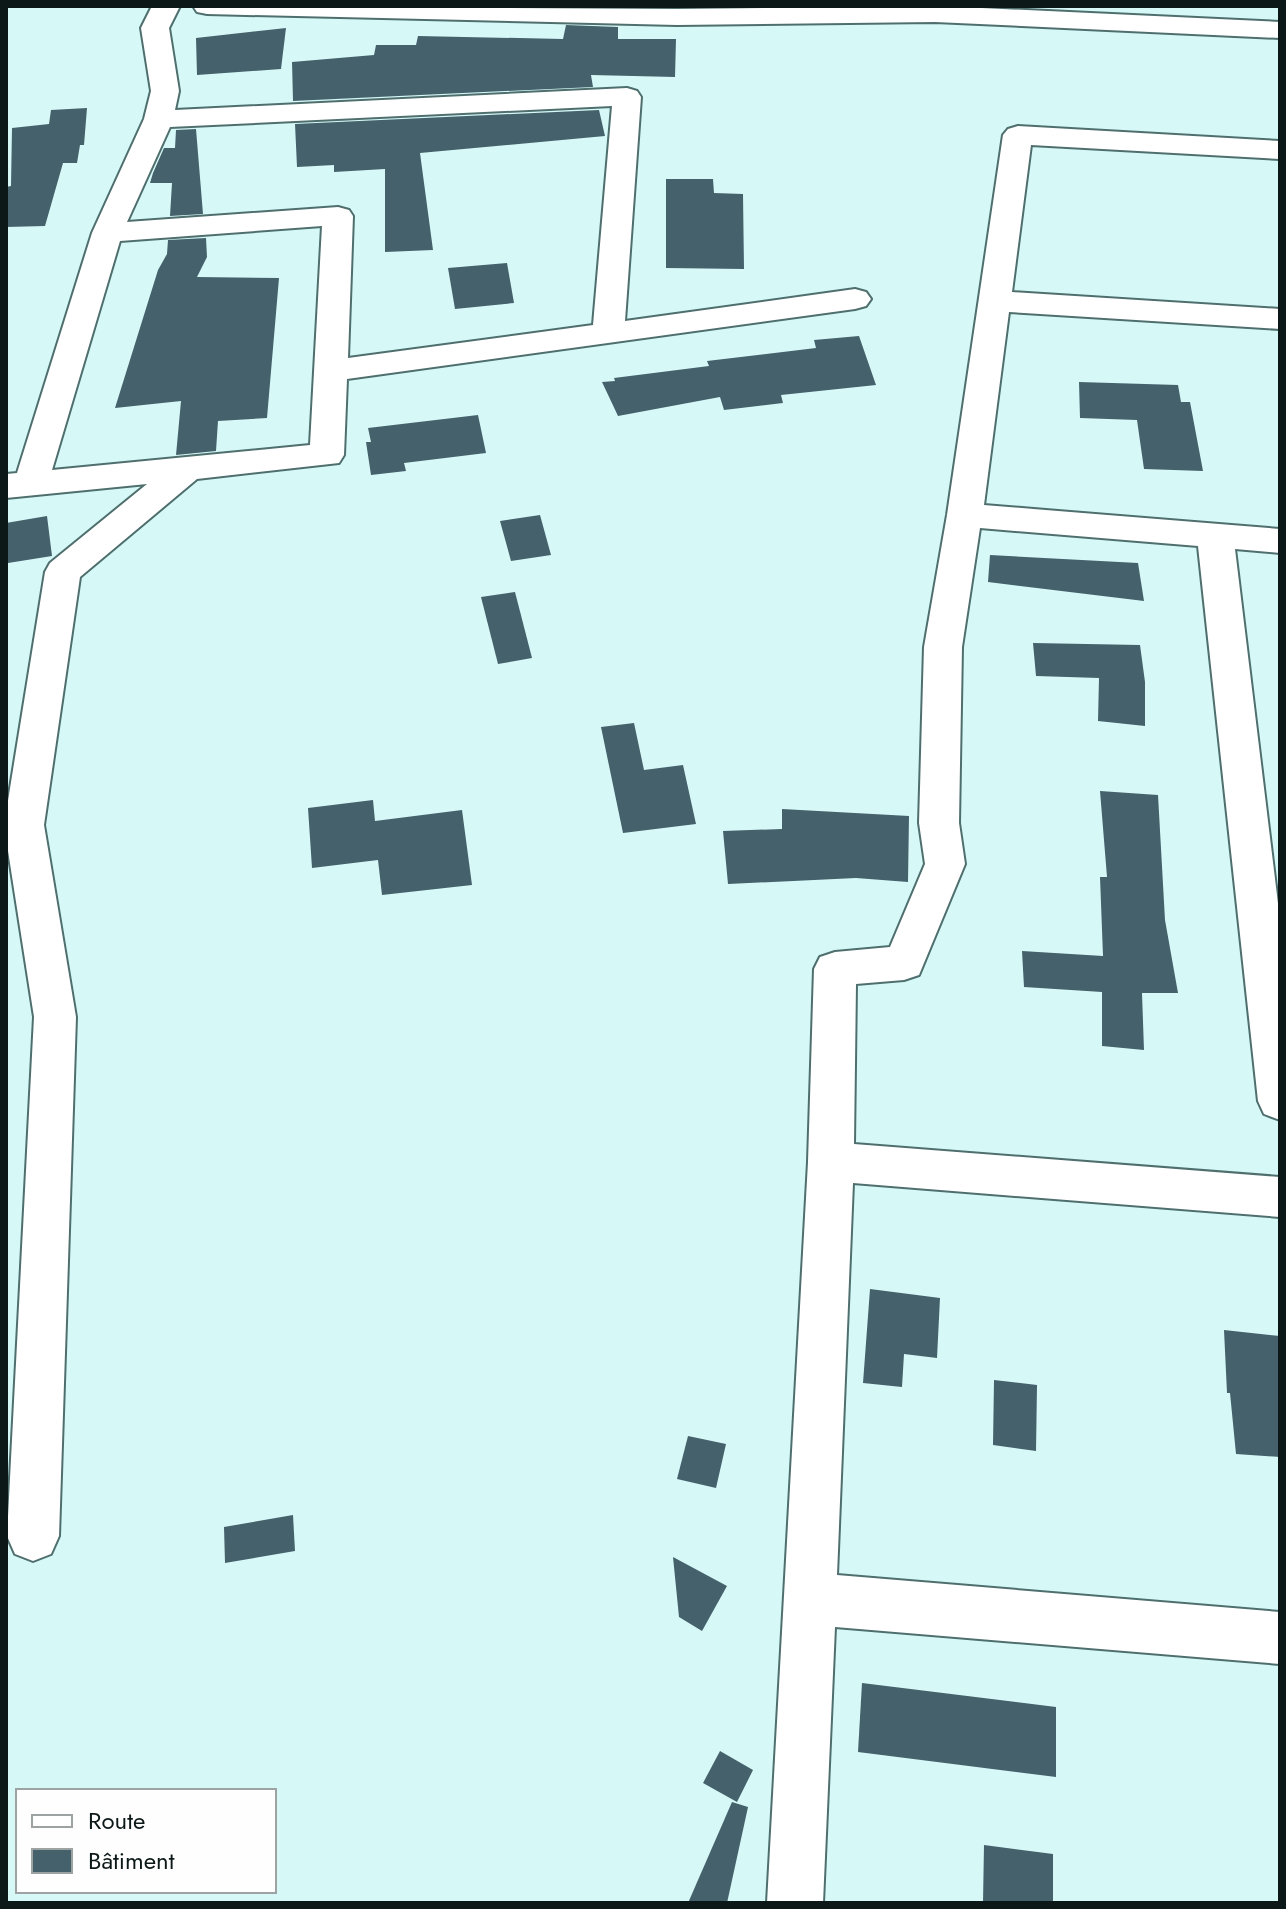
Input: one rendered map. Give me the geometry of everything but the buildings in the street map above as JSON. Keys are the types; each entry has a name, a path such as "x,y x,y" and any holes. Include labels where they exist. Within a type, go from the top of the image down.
{"street":[{"path":"107,233 338,216 327,455 18,484 107,233 159,119 165,91 155,28 166,6"},
{"path":"207,6 677,12 935,10 1280,30"},
{"path":"159,119 627,97 608,333"},
{"path":"795,1903 831,1162 835,969 904,963 945,864 939,823 943,647 965,515 1018,135 1280,150"},
{"path":"331,371 855,299"},
{"path":"995,301 1280,319"},
{"path":"33,1536 55,1017 24,825 63,572 188,468"},
{"path":"965,515 1280,541"},
{"path":"1215,535 1280,1101"},
{"path":"831,1162 1280,1197"},
{"path":"811,1599 1280,1638"},
{"path":"770,1903 805,1723"}]}
